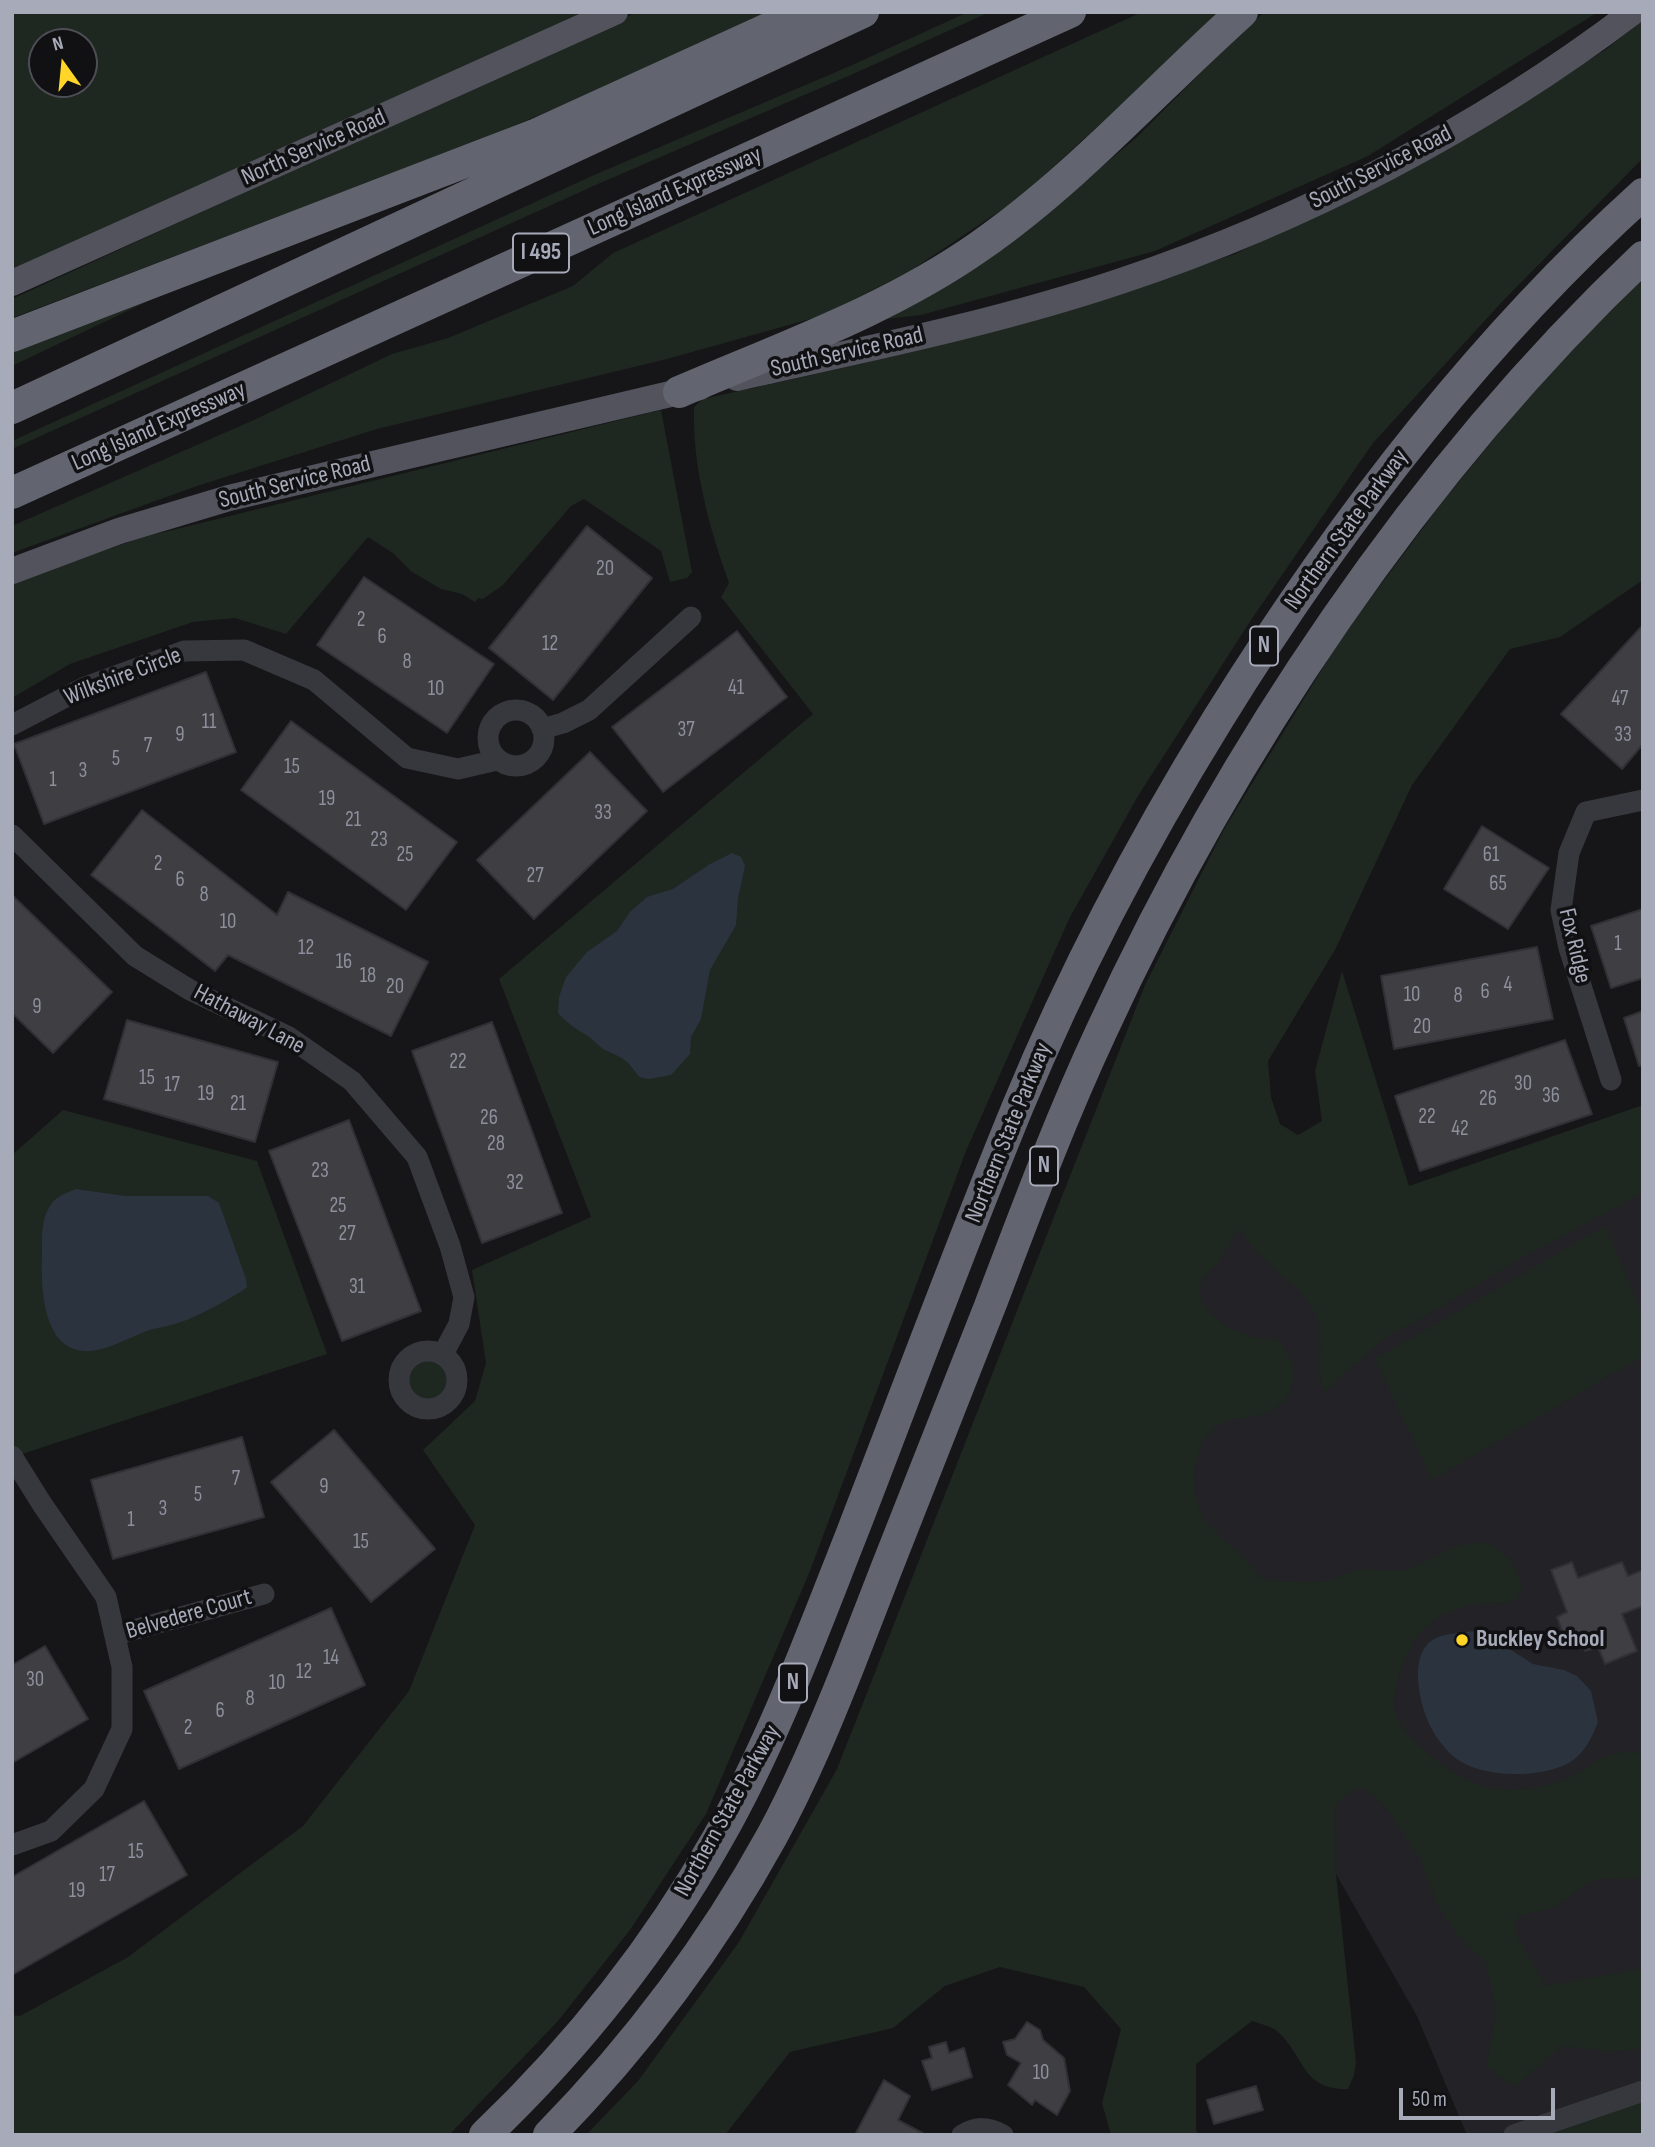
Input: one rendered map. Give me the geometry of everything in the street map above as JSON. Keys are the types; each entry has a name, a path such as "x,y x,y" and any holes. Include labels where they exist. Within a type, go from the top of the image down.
{"highway":[{"path":"12,336 535,135 805,12"},
{"path":"12,408 863,12"},
{"name":"Long Island Expressway","path":"12,494 1070,12"},
{"path":"679,392 863,313 979,248 1029,210 1081,164 1242,12"},
{"name":"Northern State Parkway","path":"485,2135 533,2087 608,2001 695,1876 752,1774 812,1635 1019,1103 1083,962 1192,761 1281,620 1409,445 1516,320 1559,274 1643,194"},
{"name":"Northern State Parkway","path":"549,2135 604,2075 668,1997 733,1901 788,1805 821,1735 1068,1107 1134,963 1217,810 1326,636 1415,513 1509,396 1569,330 1643,257"}],"main road":[{"name":"North Service Road","path":"12,283 615,12"},
{"name":"South Service Road","path":"12,571 192,508 936,332 1048,304 1121,281 1231,240 1335,194 1448,135 1534,82 1633,12"}],"street":[{"path":"497,760 488,744 488,735 490,726 503,713 511,710 530,714 542,729 563,723 589,710 691,617"},
{"name":"Wilkshire Circle","path":"12,725 85,687 184,651 244,650 314,680 407,758 458,768 497,760 514,766 531,762 542,748 542,729"},
{"name":"Fox Ridge","path":"1611,1080 1569,948 1561,910 1569,853 1586,812 1643,800"},
{"name":"Hathaway Lane","path":"12,835 135,956 190,990 289,1037 352,1081 417,1157 450,1245 464,1297 459,1324 443,1354"},
{"path":"12,1456 106,1597 122,1667 122,1729 94,1789 51,1831 12,1846"},
{"name":"Belvedere Court","path":"114,1635 264,1594"},
{"path":"1514,2135 1643,2091"},
{"path":"962,2135 972,2129 983,2128 1003,2135"}],"shaded area":[{"path":"12,12 615,12 12,283"},
{"path":"637,12 773,12 621,81 477,141 12,318 12,299"},
{"path":"968,12 990,12 598,184 12,449 12,441 594,175 850,66"},
{"path":"1142,12 1223,12 1018,199 910,271 821,316 667,359 377,429 194,487 12,553 12,526 256,419 392,354 448,338 573,286 613,253"},
{"path":"1265,12 1598,12 1368,156 1155,251 921,315 869,321 1005,248 1137,137 1246,27"},
{"path":"1643,20 1643,158 1500,304 1373,443 1251,620 1138,796 1069,919 966,1151 810,1571 706,1814 630,1930 558,2021 449,2135 12,2135 12,2015 20,2016 128,1957 303,1826 409,1691 475,1525 423,1450 475,1401 486,1363 472,1270 591,1217 499,979 813,714 721,597 729,583 703,496 696,452 694,407 703,399 852,366 1047,315 1235,254 1418,164 1605,50"},
{"path":"224,265 12,366 12,345"},
{"path":"1643,277 1643,580 1560,637 1510,649 1412,785 1335,950 1268,1061 1271,1097 1280,1124 1298,1135 1322,1121 1315,1071 1342,971 1409,1186 1643,1105 1643,1193 1521,1258 1416,1322 1387,1336 1324,1392 1320,1375 1320,1332 1314,1311 1300,1292 1263,1259 1239,1229 1219,1261 1201,1280 1200,1296 1206,1308 1225,1326 1255,1338 1276,1339 1291,1361 1293,1384 1281,1404 1271,1411 1224,1422 1210,1433 1198,1456 1194,1483 1200,1510 1206,1521 1244,1557 1262,1579 1315,1582 1358,1570 1401,1570 1473,1542 1498,1549 1509,1559 1522,1588 1517,1599 1459,1608 1441,1616 1425,1628 1413,1643 1401,1670 1394,1703 1397,1715 1414,1741 1441,1764 1469,1780 1493,1788 1541,1787 1572,1776 1617,1753 1643,1754 1643,1879 1605,1878 1590,1882 1553,1908 1518,1916 1515,1927 1523,1947 1546,1986 1643,1968 1643,2048 1613,2052 1562,2046 1515,2087 1486,2067 1496,2012 1486,1963 1457,1935 1436,1901 1421,1861 1392,1816 1368,1789 1362,1789 1343,1797 1334,1811 1336,1874 1356,2062 1348,2089 1333,2088 1312,2078 1278,2032 1252,2021 1196,2064 1198,2135 1111,2135 1102,2103 1121,2029 1084,1987 1000,1967 945,1986 893,2028 790,2052 725,2135 586,2135 638,2081 739,1942 837,1769 1145,985 1223,831 1341,638 1443,501 1557,362"},
{"path":"661,410 692,572 687,578 670,582 661,551 584,499 571,506 503,585 475,602 462,594 441,589 412,572 394,554 368,537 286,634 235,618 193,622 70,664 12,698 14,582 140,538"},
{"name":"Buckley School","path":"1643,1105 1643,2086 1496,2135 1467,2135 1417,2016 1336,1874 1306,1806 1191,1518 1162,1272 1215,1202 1308,1259"},
{"path":"63,1110 257,1161 327,1354 13,1457 12,1155"},
{"path":"1605,1226 1643,1314 1643,1356 1432,1480 1375,1359"},
{"path":"422,1351 434,1351 449,1359 457,1374 457,1386 449,1401 434,1409 422,1409 407,1401 399,1386 399,1374 407,1359"},
{"path":"1643,2097 1643,2135 1535,2135"}],"water":[{"path":"732,853 741,857 745,866 736,925 710,970 701,1019 691,1037 690,1054 671,1075 649,1079 639,1077 625,1060 603,1049 558,1013 559,997 566,977 587,952 617,931 630,912 647,897 673,889"},
{"path":"76,1189 125,1196 208,1196 219,1203 247,1287 187,1320 150,1330 109,1347 84,1351 70,1347 59,1339 46,1312 42,1281 42,1235 45,1217 52,1203"},
{"path":"1474,1631 1497,1641 1533,1664 1564,1670 1577,1676 1591,1691 1598,1722 1586,1746 1573,1761 1540,1772 1508,1774 1477,1769 1453,1756 1445,1748 1433,1731 1421,1701 1419,1661 1427,1645 1436,1638"}],"building":[{"path":"587,526 652,578 553,700 489,648"},
{"path":"364,577 494,664 447,733 317,645"},
{"path":"1643,625 1643,744 1622,769 1561,714"},
{"path":"737,631 787,697 663,792 612,727"},
{"path":"206,672 236,752 44,824 14,744"},
{"path":"291,721 457,842 406,910 241,790"},
{"path":"590,752 647,811 534,919 477,860"},
{"path":"142,810 277,915 288,892 428,962 391,1036 228,955 215,971 91,875"},
{"path":"1482,826 1549,868 1508,929 1444,889"},
{"path":"12,895 112,992 53,1053 12,1013"},
{"path":"1643,909 1643,978 1611,988 1591,926"},
{"path":"1537,947 1553,1019 1394,1049 1381,976"},
{"path":"1643,1011 1643,1065 1639,1066 1624,1018"},
{"path":"127,1020 278,1062 255,1142 104,1099"},
{"path":"492,1022 562,1213 482,1243 412,1051"},
{"path":"1565,1040 1592,1114 1420,1171 1395,1096"},
{"path":"349,1120 421,1311 342,1341 269,1151"},
{"path":"334,1430 435,1549 371,1602 271,1482"},
{"path":"242,1437 264,1517 113,1559 91,1480"},
{"path":"1572,1562 1578,1578 1622,1562 1628,1576 1643,1570 1643,1606 1622,1614 1637,1651 1605,1664 1598,1647 1585,1651 1576,1631 1564,1636 1557,1617 1567,1612 1551,1570"},
{"path":"331,1608 365,1685 179,1769 144,1691"},
{"path":"45,1646 88,1719 12,1763 12,1665"},
{"path":"144,1801 187,1875 12,1975 12,1877"},
{"path":"1027,2022 1040,2030 1043,2040 1064,2058 1070,2091 1057,2115 1035,2100 1032,2105 1008,2085 1021,2063 1007,2055 1003,2042 1015,2039"},
{"path":"946,2042 949,2053 964,2048 972,2077 932,2090 922,2061 932,2058 929,2047"},
{"path":"884,2080 910,2096 898,2120 926,2135 855,2135"},
{"path":"1256,2086 1263,2110 1214,2124 1207,2100"}],"place":[{"name":"Buckley School","path":"1462,1640"}]}
